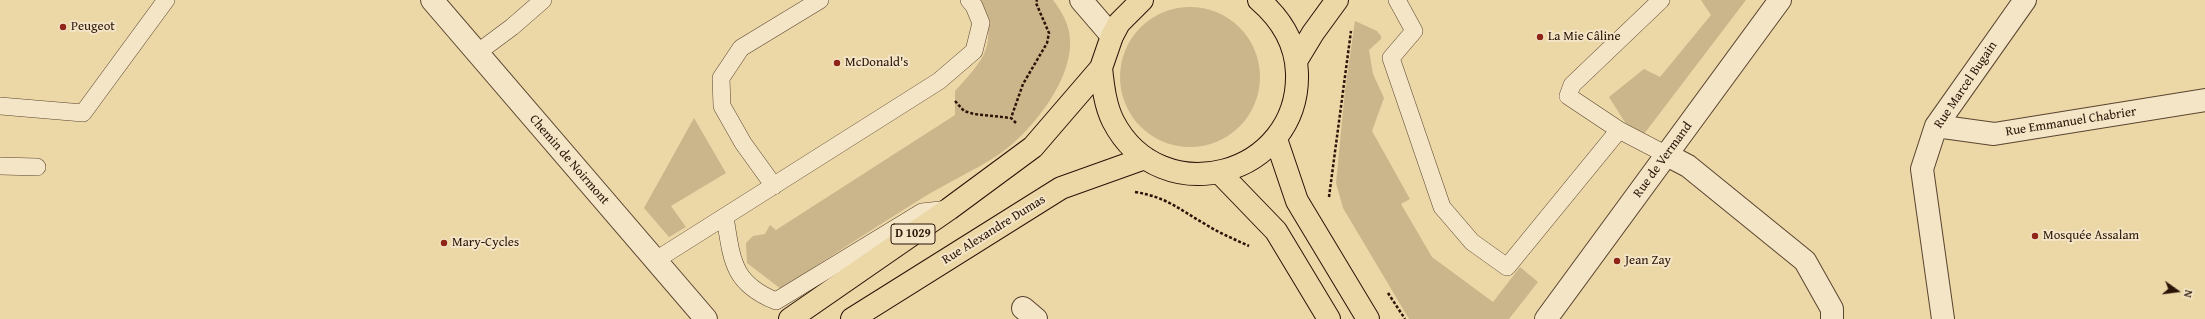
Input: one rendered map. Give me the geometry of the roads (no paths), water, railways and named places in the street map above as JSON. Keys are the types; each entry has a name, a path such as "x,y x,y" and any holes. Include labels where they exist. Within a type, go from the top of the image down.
{"main road":[{"path":"1142,0 1119,23 1112,36 1101,68 1105,98 1113,121 1127,142 1145,158 1168,170 1194,175 1220,173 1247,162 1260,154 1276,139 1290,115 1297,88 1296,61 1288,34 1272,11 1259,0"},
{"path":"1296,61 1313,32 1337,0"},
{"name":"D 1029","path":"790,319 949,209 1033,147 1101,68"},
{"path":"1276,139 1297,201 1368,319"},
{"name":"Rue Alexandre Dumas","path":"852,319 1061,188 1145,158"},
{"path":"1220,173 1276,231 1329,319"}],"street":[{"name":"Chemin de Noirmont","path":"432,0 706,319"},
{"path":"1081,0 1112,36"},
{"name":"Rue de Vermand","path":"1546,319 1780,0"},
{"name":"Rue Marcel Bugain","path":"1943,319 1922,169 1936,126 2025,0"},
{"name":"Rue Emmanuel Chabrier","path":"1936,126 1994,134 2205,100"},
{"path":"1667,155 1688,166 1805,261 1832,309 1832,319"}],"lane":[{"path":"0,106 82,113 166,0"},
{"path":"477,53 512,27 543,0"},
{"path":"774,186 743,143 722,106 721,78 741,48 820,0"},
{"path":"656,260 939,82 974,51 982,23 974,6 969,0"},
{"path":"1397,0 1414,31 1391,58 1442,207 1472,242 1507,267 1619,130"},
{"path":"1661,0 1572,84 1568,96 1619,130 1667,155"},
{"path":"0,166 36,167"},
{"path":"725,217 736,271 757,293 776,301 922,212 949,209"}],"place":[{"name":"Peugeot","path":"63,27"},
{"name":"La Mie Câline","path":"1540,37"},
{"name":"McDonald's","path":"837,63"},
{"name":"Mosquée Assalam","path":"2035,236"},
{"name":"Mary-Cycles","path":"444,243"},
{"name":"Jean Zay","path":"1617,261"}]}
